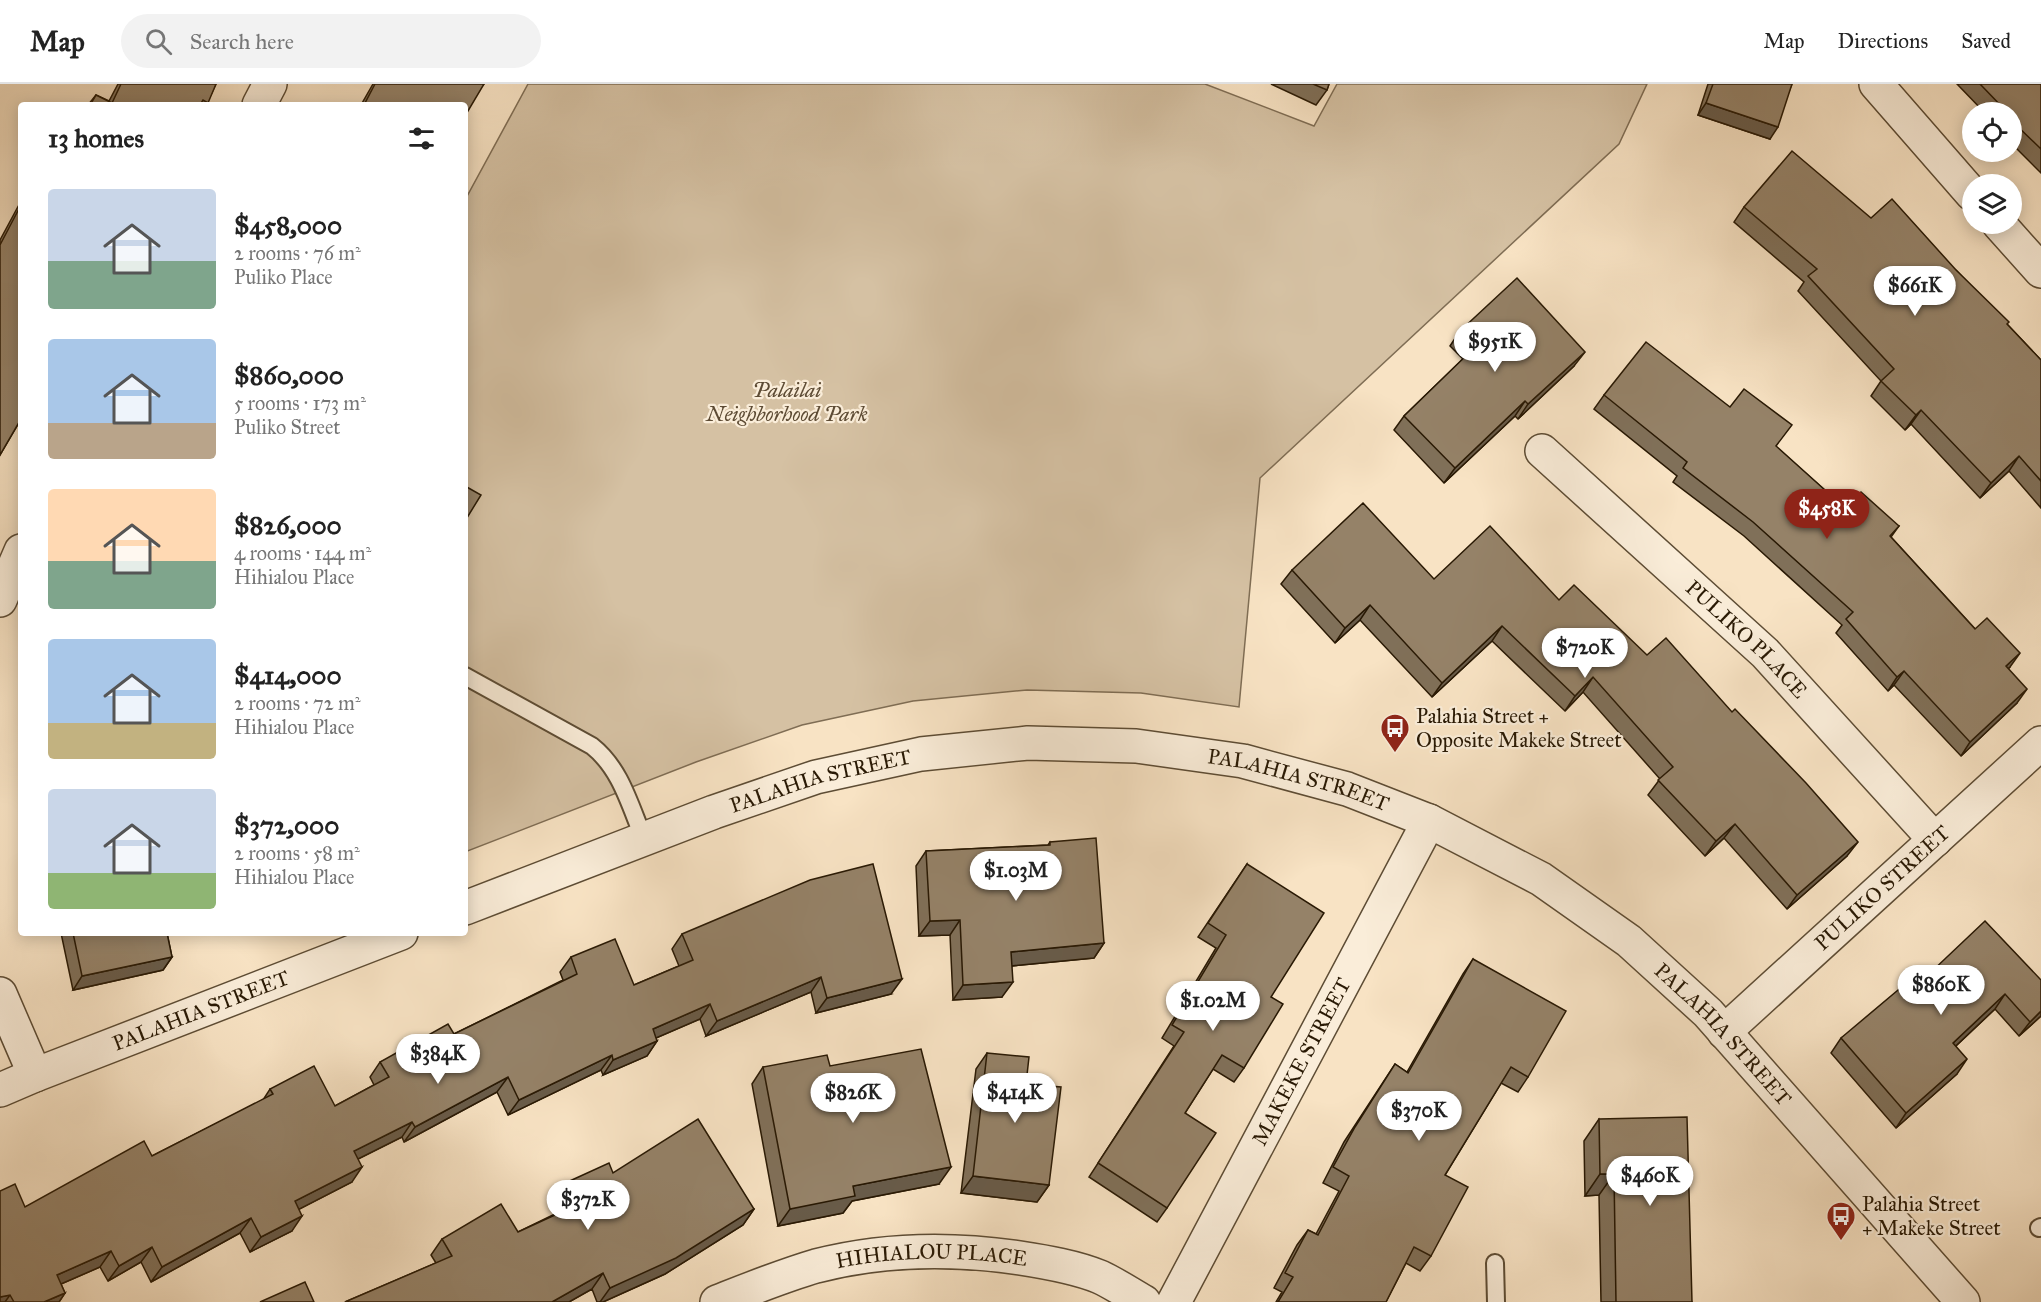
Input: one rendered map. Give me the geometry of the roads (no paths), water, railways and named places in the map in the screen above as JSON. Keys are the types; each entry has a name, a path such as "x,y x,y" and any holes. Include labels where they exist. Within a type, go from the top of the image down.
{"street":[{"path":"261,102 270,84"},
{"path":"1875,84 1962,183"},
{"path":"2008,234 2041,271"},
{"name":"PULIKO PLACE","path":"1542,451 1765,652 1935,840"},
{"path":"0,600 18,557"},
{"name":"PALAHIA STREET","path":"468,907 714,812 816,777 921,754 1028,743 1136,746 1243,761 1347,789 1429,821 1541,879 1629,941 1699,1005 1724,1032 1963,1302"},
{"name":"PULIKO STREET","path":"1724,1032 2041,743"},
{"name":"MAKEKE STREET","path":"1174,1302 1429,821"},
{"name":"PALAHIA STREET","path":"0,1090 393,936"},
{"path":"0,994 35,1075"},
{"name":"HIHIALOU PLACE","path":"717,1302 763,1283 818,1266 874,1255 931,1251 988,1253 1045,1262 1100,1277 1144,1302"}],"lane":[{"path":"468,678 592,746 605,756 618,776 644,839"},
{"path":"1495,1263 1496,1302"}],"place":[{"name":"Palahia Street + Opposite Makeke Street","path":"1395,754"},
{"name":"Palahia Street + Makeke Street","path":"1841,1242"}],"park label":[{"name":"Palailai Neighborhood Park","path":"787,402"}]}
